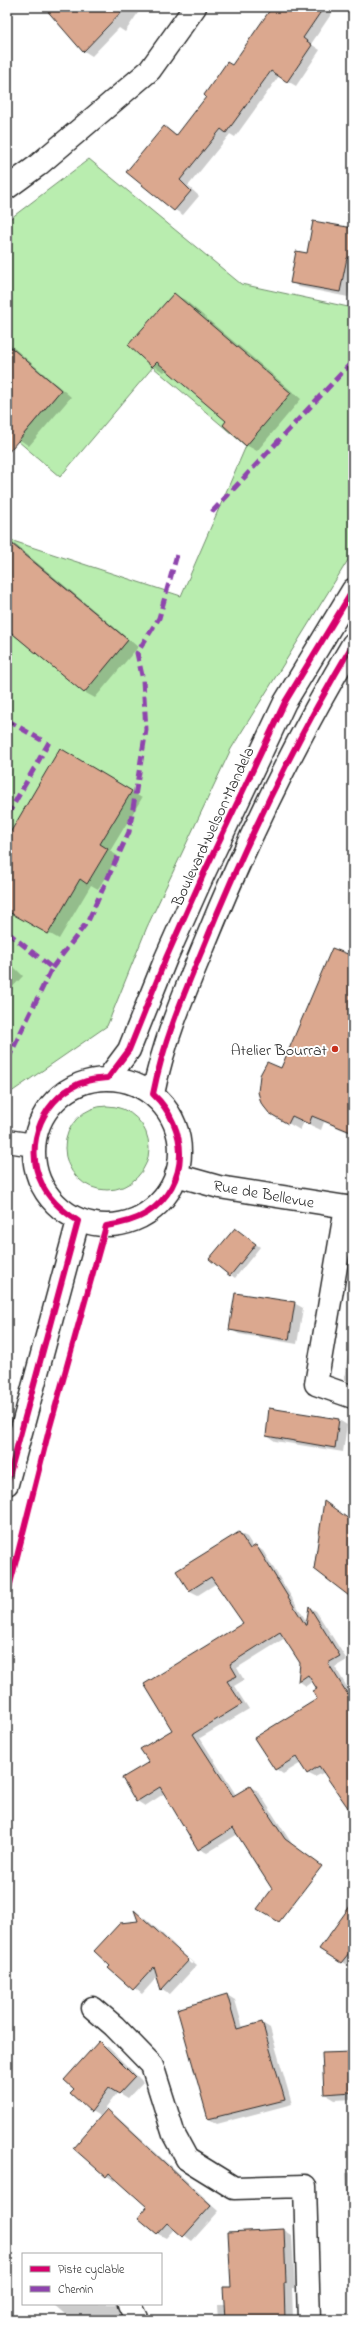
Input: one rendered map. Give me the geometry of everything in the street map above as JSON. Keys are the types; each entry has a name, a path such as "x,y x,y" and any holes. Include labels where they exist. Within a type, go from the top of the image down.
{"street":[{"path":"7,188 43,161 150,70 180,31 195,7"},
{"name":"Boulevard Nelson Mandela","path":"108,1078 129,1050 166,958 200,882 285,702 353,590"},
{"path":"153,1094 159,1061 168,1034 225,892 305,730 353,644"},
{"path":"108,1078 132,1082 153,1094 170,1113 179,1137 180,1163 169,1190 159,1203 146,1213 128,1222 106,1226 78,1221 59,1207 42,1185 34,1159 34,1145 39,1124 56,1100 67,1090 86,1081 108,1078"},
{"path":"7,1142 34,1145"},
{"name":"Rue de Bellevue","path":"176,1175 219,1187 350,1207"},
{"path":"350,1207 316,1384 353,1397"},
{"path":"7,1484 78,1221"},
{"path":"93,2008 114,2026 152,2065 174,2135 187,2159 234,2188 305,2186 309,2320"},
{"path":"130,2305 137,2320"}],"green space":[{"path":"89,159 241,284 353,308 353,552 231,749 147,927 107,1026 7,1095 7,629 84,692 128,640 7,539 181,596 246,446 153,367 60,477 18,441 61,390 7,344 7,221"},
{"path":"99,1106 115,1106 131,1113 142,1124 149,1140 149,1156 146,1164 137,1178 131,1183 115,1190 99,1190 83,1183 72,1172 65,1156 65,1140 72,1124 83,1113"}],"building":[{"path":"44,7 126,7 83,52"},
{"path":"272,7 324,7 303,38 312,45 287,82 271,71 226,133 221,129 180,180 191,191 174,211 126,172 164,126 176,136 206,97 204,95 227,62 232,65"},
{"path":"313,221 353,228 353,259 347,258 340,292 290,283 296,251 307,253"},
{"path":"174,293 291,393 246,446 223,425 226,421 157,362 152,367 128,345"},
{"path":"7,344 61,390 7,454"},
{"path":"7,540 128,640 84,693 7,629"},
{"path":"60,748 132,791 100,844 108,849 87,884 80,879 48,934 7,911 7,838"},
{"path":"332,948 353,956 353,1133 312,1116 309,1124 292,1116 288,1124 269,1113 261,1103 258,1092 260,1075 267,1062 281,1068"},
{"path":"235,1228 256,1244 230,1276 209,1259"},
{"path":"235,1293 295,1302 289,1340 229,1330"},
{"path":"269,1408 339,1419 335,1448 266,1436"},
{"path":"324,1501 353,1522 353,1599 314,1569"},
{"path":"239,1532 250,1549 256,1545 306,1626 309,1606 340,1656 328,1663 352,1701 350,1703 353,1707 353,1815 319,1766 307,1774 296,1757 275,1770 254,1738 317,1699 313,1691 317,1689 308,1675 298,1682 300,1663 280,1632 230,1664 237,1676 227,1681 242,1704 193,1734 233,1796 250,1786 285,1839 322,1866 279,1922 257,1909 272,1889 233,1828 198,1850 160,1787 136,1802 122,1778 149,1762 140,1749 172,1730 144,1684 243,1623 211,1577 189,1591 176,1571"},
{"path":"353,1902 353,1948 341,1963 319,1949"},
{"path":"134,1910 189,1960 161,1990 154,1967 133,1990 108,1968 110,1966 94,1951 120,1923 138,1921"},
{"path":"227,1994 237,2029 262,2022 285,2100 208,2119 177,2009"},
{"path":"99,2041 135,2077 119,2094 109,2088 91,2112 70,2093 74,2089 64,2080"},
{"path":"353,2052 353,2092 324,2094 322,2053"},
{"path":"107,2109 211,2206 183,2237 167,2223 157,2234 138,2218 147,2207 109,2173 106,2177 73,2148"},
{"path":"284,2229 286,2283 284,2283 285,2320 225,2320 223,2287 231,2287 228,2232"}],"marked path":[{"path":"212,512 353,361"},
{"path":"52,968 88,921 129,832 146,730 143,680 137,653 159,618 178,551"},
{"path":"7,720 48,744 7,816"},
{"path":"7,932 52,968 7,1061"}],"cycle path":[{"path":"7,1484 78,1221 57,1205 45,1190 36,1169 36,1137 41,1122 59,1097 72,1087 94,1079 108,1078 129,1050 166,958 203,875 285,702 353,590"},
{"path":"7,1596 49,1430 106,1226 127,1222 147,1213 161,1201 172,1187 178,1172 180,1155 179,1139 165,1108 153,1094 162,1056 174,1020 219,909 272,793 311,718 353,644"}],"place":[{"name":"Atelier Bourrat","path":"335,1049"}]}
